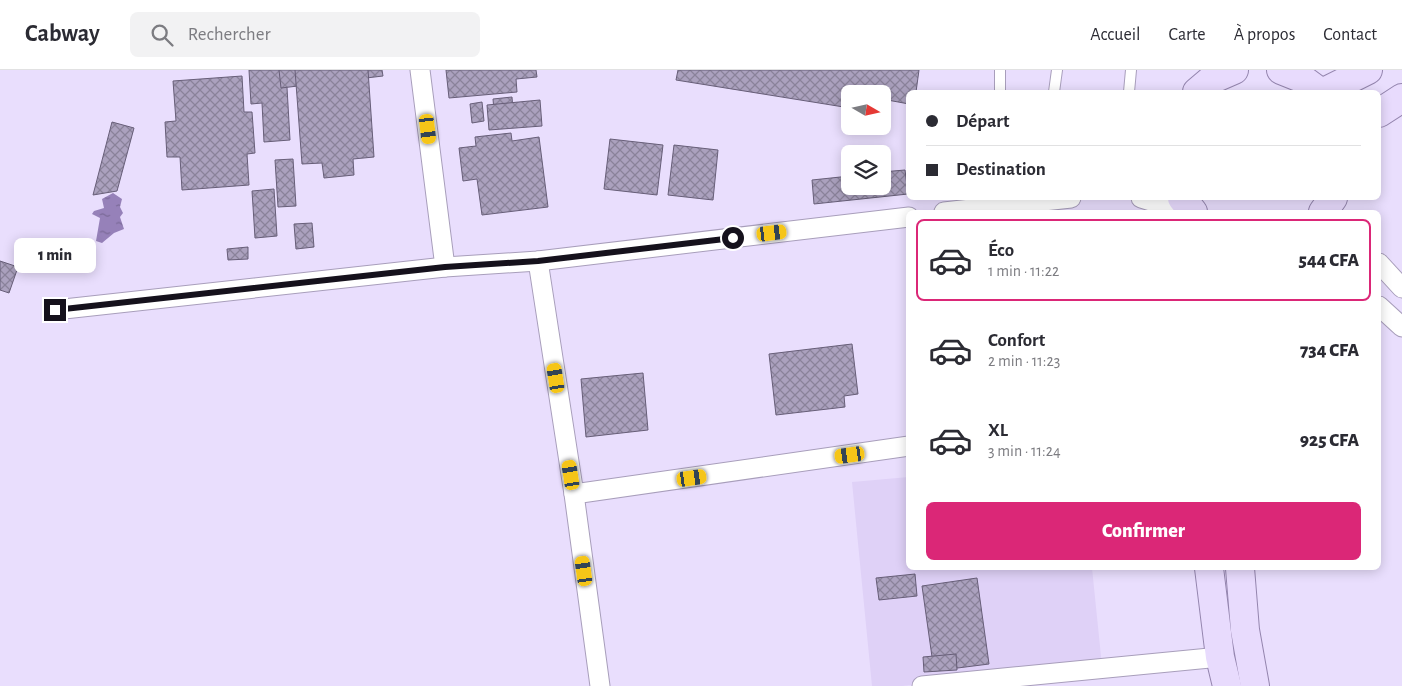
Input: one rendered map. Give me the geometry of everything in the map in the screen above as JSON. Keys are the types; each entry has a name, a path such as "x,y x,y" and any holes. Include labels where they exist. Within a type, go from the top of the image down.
{"main road":[{"path":"1199,90 1211,80 1234,70"},
{"path":"1282,70 1301,78 1317,90"},
{"path":"1328,90 1368,70"},
{"path":"1381,111 1402,98"},
{"path":"1184,200 1191,210"},
{"path":"1209,570 1220,657 1227,686"},
{"path":"1240,570 1245,630 1255,686"}],"street":[{"path":"420,70 445,267"},
{"path":"962,210 1053,200"},
{"path":"1147,200 1180,210"},
{"path":"55,310 445,267 538,261 906,217"},
{"path":"538,261 574,494 600,686"},
{"path":"1381,265 1402,288"},
{"path":"1381,308 1402,327"},
{"path":"574,494 906,446"},
{"path":"922,686 1220,657"}],"lane":[{"path":"1000,70 1000,90"},
{"path":"1054,90 1057,70"},
{"path":"1129,90 1131,70"}],"shaded area":[{"path":"906,477 906,570 1092,570 1102,666 902,686 872,686 852,482"}],"water":[{"path":"113,193 122,199 120,207 123,213 120,217 124,229 114,233 102,243 96,241 100,218 92,214 94,211 104,208 102,199"}],"building":[{"path":"249,70 286,70 290,140 264,142 262,103 251,104"},
{"path":"279,70 382,70 383,76 281,88"},
{"path":"295,70 368,70 374,157 353,159 354,175 324,178 322,163 302,164"},
{"path":"446,70 536,70 537,77 516,79 517,92 449,98"},
{"path":"678,70 919,70 916,90 906,90 906,103 891,101 891,85 841,85 841,107 676,80"},
{"path":"242,76 244,112 252,112 255,153 247,154 249,185 182,190 180,157 167,157 165,122 176,121 173,81"},
{"path":"512,97 513,110 494,111 493,99"},
{"path":"540,100 542,126 489,130 487,105"},
{"path":"482,102 484,121 472,123 470,104"},
{"path":"112,122 134,128 117,191 93,195"},
{"path":"511,133 512,141 539,137 548,207 482,215 477,179 463,181 459,148 476,146 475,137"},
{"path":"610,139 663,145 657,195 604,189"},
{"path":"674,145 718,150 713,200 668,195"},
{"path":"293,159 296,206 278,207 275,160"},
{"path":"905,170 906,194 814,204 812,180 841,177 841,195 891,195 891,171"},
{"path":"274,189 277,236 255,238 252,191"},
{"path":"312,223 314,247 296,249 294,224"},
{"path":"248,247 248,259 228,260 227,249"},
{"path":"0,261 18,267 9,293 0,290"},
{"path":"852,344 858,394 844,396 845,407 776,415 769,354"},
{"path":"643,373 648,430 586,437 581,379"},
{"path":"915,574 917,596 879,600 876,578"},
{"path":"977,578 989,664 934,671 922,586"},
{"path":"956,654 957,670 924,672 923,657"}],"route":[{"path":"55,310 445,267 538,261 733,238"}]}
